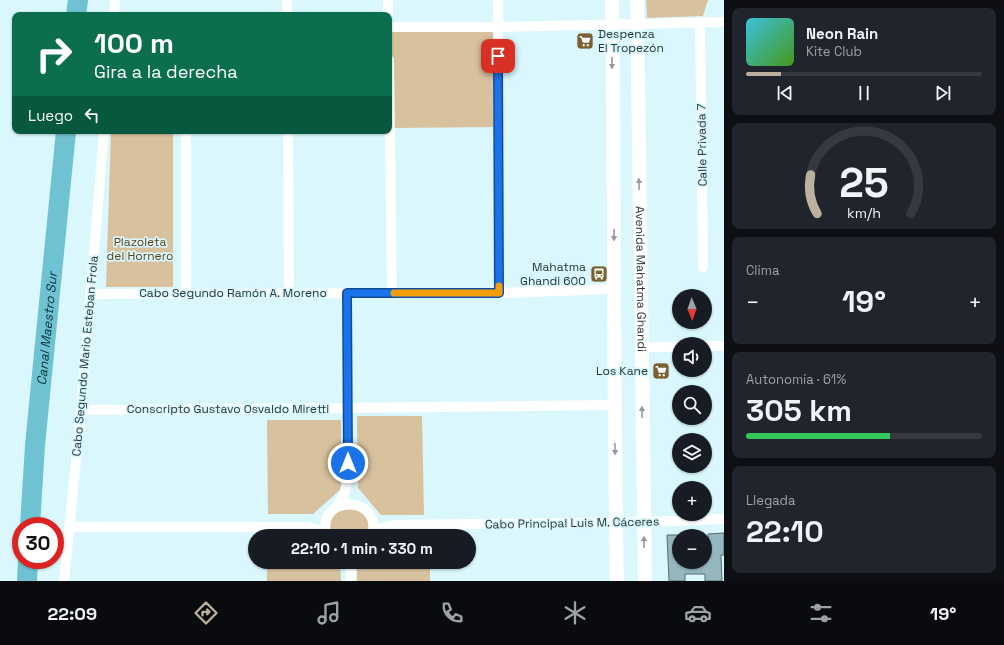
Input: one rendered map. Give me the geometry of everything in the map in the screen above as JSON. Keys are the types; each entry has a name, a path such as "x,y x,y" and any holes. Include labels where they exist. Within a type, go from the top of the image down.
{"main road":[{"path":"612,0 615,289 614,404 617,581"},
{"name":"Avenida Mahatma Ghandi","path":"637,0 644,581"}],"street":[{"path":"114,12 116,0"},
{"path":"287,0 287,12"},
{"path":"388,0 388,12"},
{"path":"498,0 499,293"},
{"path":"392,27 498,27 724,22"},
{"name":"Calle Privada 7","path":"700,23 703,267"},
{"name":"Cabo Segundo Mario Esteban Frola","path":"64,581 81,410 104,134"},
{"path":"186,134 186,293"},
{"path":"288,134 289,294"},
{"path":"390,134 392,293"},
{"name":"Cabo Segundo Ramón A. Moreno","path":"91,294 499,293 615,289"},
{"path":"326,529 326,523 344,495 348,477 347,293"},
{"path":"712,346 724,346"},
{"path":"642,347 672,347"},
{"name":"Conscripto Gustavo Osvaldo Miretti","path":"81,410 614,404"},
{"path":"348,477 353,496 370,515 374,525 373,529"},
{"path":"306,527 318,522 341,505 356,504 362,507"},
{"name":"Cabo Principal Luis M. Cáceres","path":"370,515 382,522 396,525"},
{"name":"Cabo Principal Luis M. Cáceres","path":"381,529 396,525 644,522 724,519"},
{"path":"69,527 306,527 315,529"}],"green space":[{"path":"646,0 708,0 703,16 647,18"},
{"path":"392,27 498,27 499,127 392,128"},
{"name":"Plazoleta del Hornero","path":"111,134 173,134 173,287 106,287"},
{"path":"357,416 422,416 424,515 381,515 358,488"},
{"path":"267,420 341,420 341,489 313,514 268,514"},
{"path":"340,506 367,512 371,529 326,529 326,525"},
{"path":"267,569 340,569 341,581 267,581"},
{"path":"357,569 430,569 430,581 357,581"}],"building":[{"path":"724,533 724,555 721,555 722,581 705,581 705,574 685,574 685,581 669,581 667,535 672,535 672,569 712,569 712,534"}],"waterway":[{"name":"Canal Maestro Sur","path":"76,12 78,0"},
{"name":"Canal Maestro Sur","path":"31,517 35,445 66,134"},
{"name":"Canal Maestro Sur","path":"27,581 28,569"}],"slow traffic":[{"path":"394,293 499,293 499,286"}],"place":[{"name":"Despenza El Tropezón","path":"585,41"},
{"name":"Mahatma Ghandi 600","path":"599,274"},
{"name":"Los Kane","path":"661,371"}],"route":[{"path":"348,463 347,293 499,293 498,56"}]}
